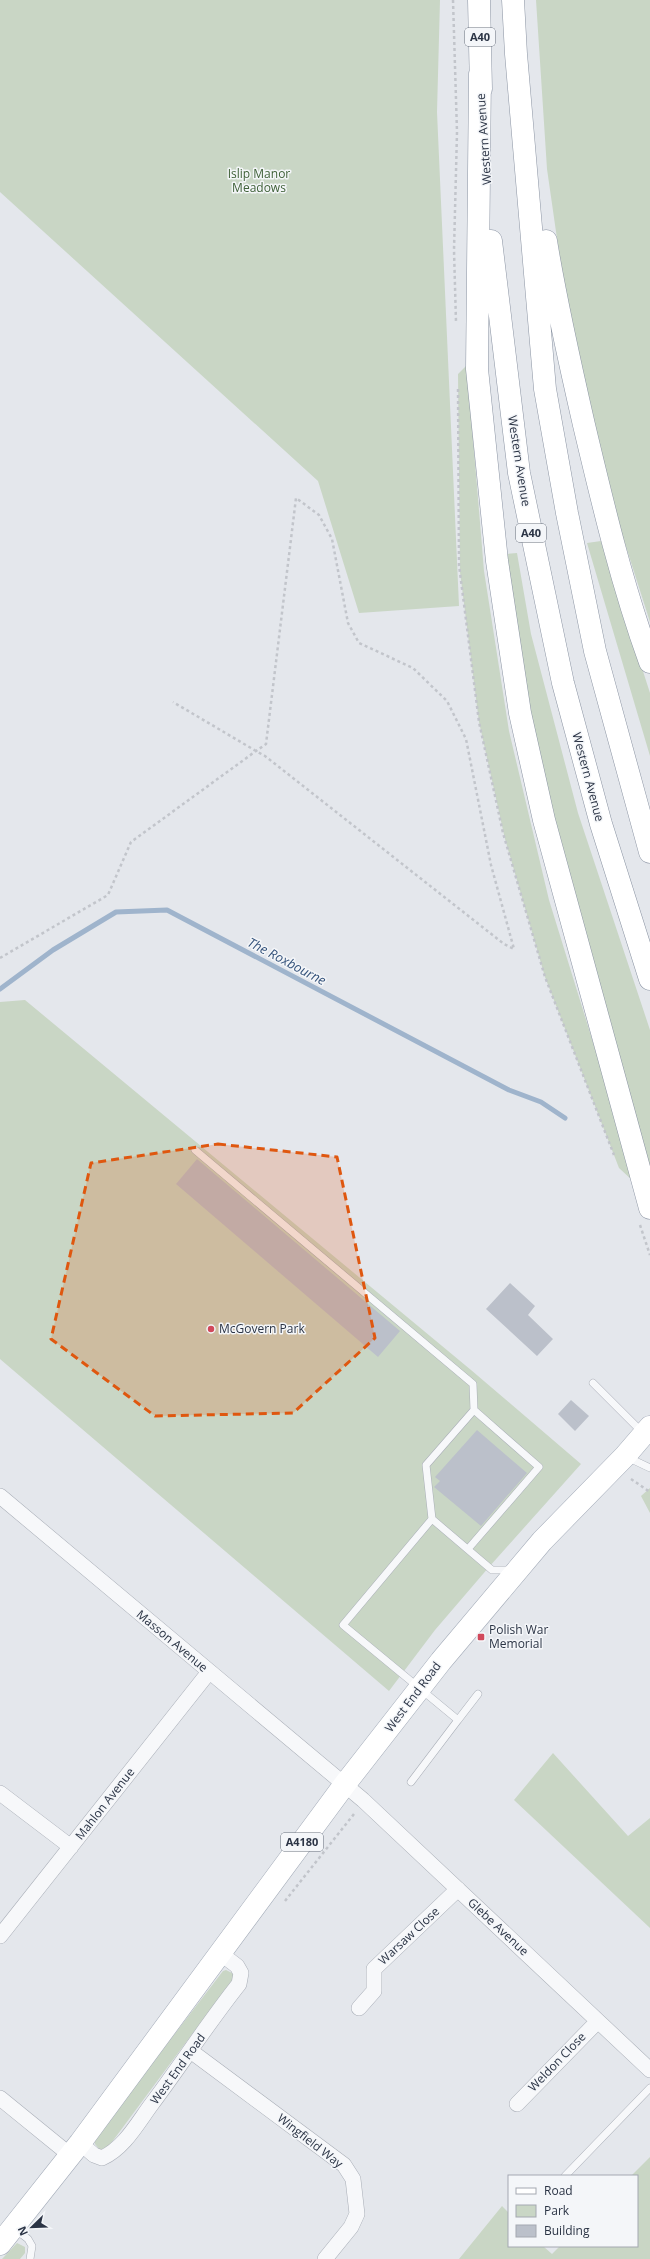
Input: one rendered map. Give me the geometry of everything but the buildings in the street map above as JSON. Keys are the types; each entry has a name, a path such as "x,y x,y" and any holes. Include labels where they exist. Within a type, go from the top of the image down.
{"main road":[{"name":"Western Avenue","path":"480,0 480,74 492,255 518,473 563,684 601,824 650,979"},
{"path":"513,0 516,54 545,389 567,513 595,651 650,852"},
{"path":"516,54 554,293 602,503 633,616 650,662"},
{"path":"480,74 477,369 497,561 520,713 544,820 645,1216"},
{"name":"West End Road","path":"0,2244 75,2149 345,1784 419,1689 516,1570 648,1432"}],"street":[{"name":"Masson Avenue","path":"0,1496 345,1784"},
{"name":"Mahlon Avenue","path":"0,1936 209,1672"},
{"name":"Glebe Avenue","path":"345,1784 406,1838 458,1890 650,2070"},
{"path":"0,1793 70,1848"},
{"name":"Warsaw Close","path":"359,2008 374,1991 374,1968 458,1890"},
{"name":"West End Road","path":"75,2149 102,2158 112,2153 128,2135 192,2052 239,1984 241,1973 237,1966 220,1953"},
{"name":"Weldon Close","path":"517,2104 598,2021"},
{"name":"Wingfield Way","path":"192,2052 344,2165 353,2179 357,2214 351,2227 325,2259"},
{"path":"0,2098 75,2149"}],"lane":[{"path":"195,1150 473,1384 474,1410 426,1465 432,1519 492,1570 516,1570"},
{"path":"593,1382 648,1432"},
{"path":"468,1549 539,1467 474,1410"},
{"path":"625,1456 650,1468"},
{"path":"432,1519 343,1625 458,1720"},
{"path":"411,1782 478,1694"},
{"path":"566,2175 650,2088"},
{"path":"13,2227 28,2239 32,2246 30,2259"}],"path":[{"path":"0,958 108,895 130,842 256,751 266,744 296,498 319,515 332,539 348,623 359,643 413,668 447,702 466,739 491,865 514,949 504,944 256,751 173,702"},
{"path":"645,1216 650,1255"},
{"path":"629,1477 650,1492"}],"highlighted area":[{"path":"218,1144 337,1157 375,1338 293,1413 155,1416 51,1339 91,1163"}],"green space":[{"name":"Islip Manor Meadows","path":"0,0 440,0 437,112 459,606 359,613 318,481 0,192"},
{"path":"536,0 650,0 650,622 607,487 569,322 547,169"},
{"path":"467,365 484,571 509,731 549,900 596,1052 633,1181 619,1168 545,977 505,839 479,722 460,572 458,374"},
{"path":"601,541 650,693 650,756 587,543"},
{"path":"517,553 531,634 578,813 650,1030 650,1180 556,839 528,702 506,554"},
{"name":"McGovern Park","path":"25,1000 471,1370 581,1464 435,1630 389,1691 0,1359 0,1002"},
{"path":"650,1488 650,1513 641,1496"},
{"path":"553,1753 628,1836 650,1818 650,1928 514,1800"},
{"path":"226,1970 234,1974 233,1979 109,2146 100,2150 95,2144 94,2139 223,1971"},
{"path":"650,2157 650,2259 459,2259 502,2206 508,2212 508,2247 544,2247 552,2254 559,2247 638,2247 638,2175 632,2175"},
{"path":"17,2243 25,2247 25,2253 20,2259 2,2259"}],"waterway":[{"name":"The Roxbourne","path":"0,989 53,950 116,912 167,910 509,1090 541,1102 565,1118"}],"place":[{"name":"McGovern Park","path":"211,1329"},
{"name":"Polish War Memorial","path":"481,1637"}]}
